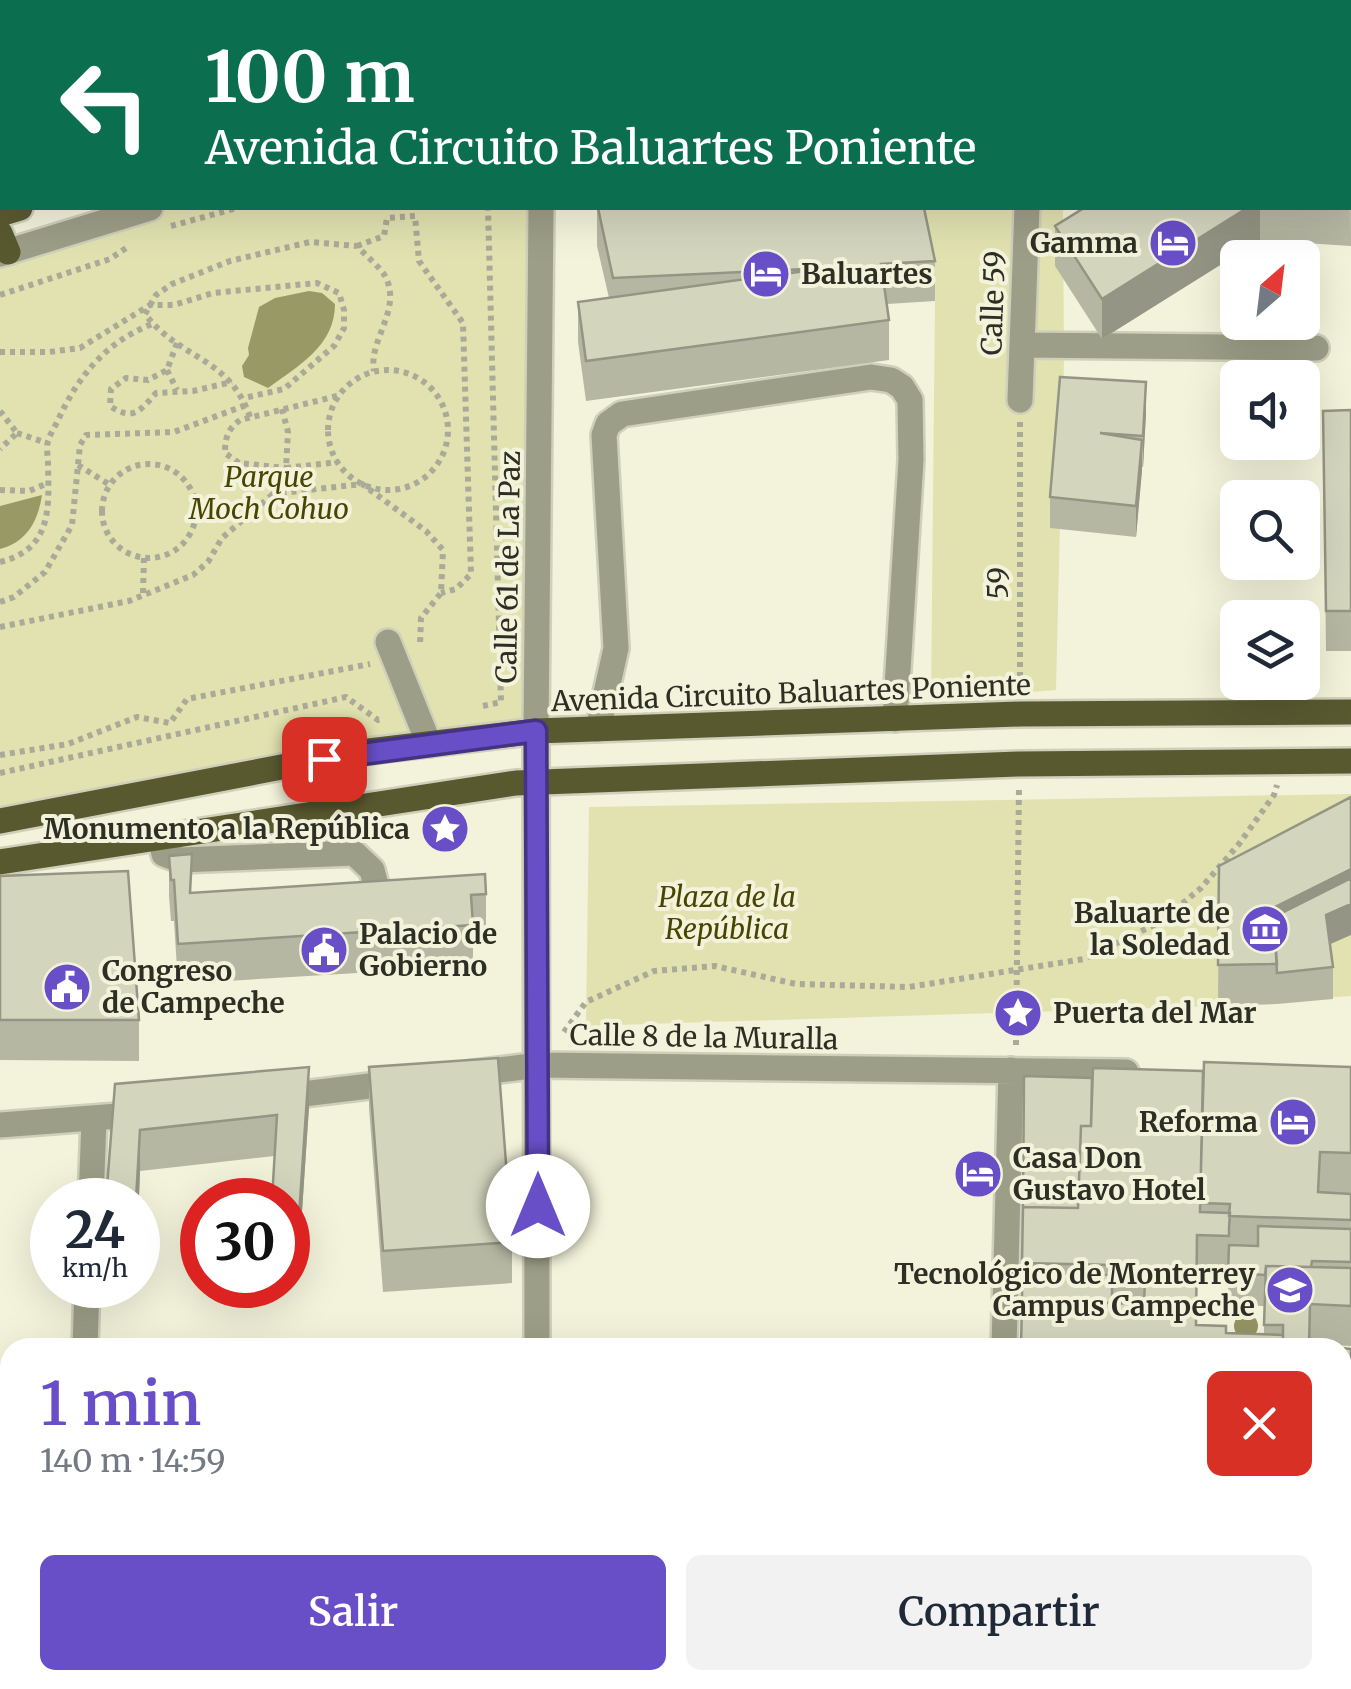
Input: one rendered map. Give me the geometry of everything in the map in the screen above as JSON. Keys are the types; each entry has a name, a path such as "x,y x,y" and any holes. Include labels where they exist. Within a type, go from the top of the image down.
{"main road":[{"name":"Avenida Circuito Baluartes Poniente","path":"0,821 360,752 536,731 1020,714 1351,712"},
{"path":"0,862 516,783 1019,764 1351,761"}],"street":[{"name":"Calle 61 de La Paz","path":"537,1338 536,731 541,210"},
{"name":"Calle 59","path":"1020,400 1027,210"},
{"path":"3,246 157,218"},
{"path":"1022,345 1316,348"},
{"path":"598,729 616,648 614,564 605,493 604,435 608,424 622,414 871,377 891,380 902,387 910,400 911,460 895,718"},
{"path":"388,642 429,744"},
{"path":"160,836 164,854 180,860 354,853 372,870 379,898"},
{"name":"Calle 8 de la Muralla","path":"248,1101 539,1065 1143,1072"},
{"path":"1004,1338 1011,1070"},
{"path":"0,1125 94,1120 171,1110"},
{"path":"91,1178 94,1120"},
{"path":"85,1338 87,1308"}],"path":[{"path":"157,218 221,210"},
{"path":"469,710 501,702 488,210"},
{"path":"250,418 232,382 152,324 145,314 156,296 172,284 230,260 310,242 357,246 384,236 387,218 414,212 419,260 462,322 471,574 456,589 441,593"},
{"path":"0,295 110,259 133,242"},
{"path":"357,246 385,276 391,299 371,356 374,371"},
{"path":"0,352 80,348 150,306 174,305 213,293 317,282 340,293 344,328 334,346 284,389 174,432 86,434 80,445 72,525 45,572 14,597 0,602"},
{"path":"0,562 22,554 40,538 49,510 48,443 64,407 93,361 109,347 152,324"},
{"path":"177,344 168,370 177,390"},
{"path":"168,370 148,380 126,378 112,389 110,406 123,414 136,413 156,393 193,391 232,382"},
{"path":"273,494 362,484 383,490 402,489 420,482 435,469 449,434 440,397 410,373 374,371 352,381 337,396 328,436 346,473 362,484 426,530 443,550 441,593 421,618 420,657"},
{"path":"337,396 250,418 230,427 225,453 239,462 286,468 338,462"},
{"name":"59","path":"1020,400 1020,714"},
{"path":"0,627 129,601 193,575 208,562 222,538 273,494 286,468 288,432 282,409"},
{"path":"0,411 17,433 48,443"},
{"path":"0,449 17,433"},
{"path":"150,464 178,474 195,498 194,528 186,541 160,556 144,558 116,544 107,531 104,499 121,473 150,464"},
{"path":"78,466 110,485"},
{"path":"0,490 29,490 48,482"},
{"path":"143,594 144,558"},
{"path":"0,756 68,744 137,717 170,724 187,699 374,664 380,675"},
{"path":"0,773 346,696 378,720 392,716"},
{"path":"539,1065 586,1002 654,971 716,966 796,984 909,986 1084,959 1160,922 1201,888 1274,795 1284,762"},
{"path":"1011,1070 1016,1043 1018,971 1019,764"}],"green space":[{"name":"Parque Moch Cohuo","path":"143,210 541,210 536,731 0,826 0,254"},
{"path":"917,210 1063,210 1064,358 1056,690 931,700 935,301"},
{"name":"Plaza de la República","path":"1351,794 1351,996 1218,1006 586,1026 589,807"}],"shaded area":[{"path":"309,291 322,293 335,304 329,332 322,343 268,388 244,377 242,366 249,355 259,307 275,298"},
{"path":"42,495 30,529 0,549 0,506"}],"building":[{"path":"598,210 924,210 935,261 881,264 889,320 586,361 578,302 827,268 613,278"},
{"path":"1081,210 1244,210 1102,299 1055,226"},
{"path":"1060,377 1146,382 1143,436 1100,433 1142,440 1136,506 1050,497"},
{"path":"1351,410 1351,611 1326,611 1323,411"},
{"path":"1351,797 1351,869 1273,908 1277,964 1218,965 1219,866"},
{"path":"192,854 190,893 485,874 486,894 471,895 473,925 178,944 169,856"},
{"name":"Congreso de Campeche","path":"128,871 139,1020 0,1020 0,876"},
{"path":"1351,878 1351,904 1326,915 1333,967 1277,973 1274,917"},
{"path":"498,1058 512,1242 383,1251 369,1067"},
{"path":"1204,1062 1351,1067 1351,1153 1320,1152 1318,1192 1351,1194 1351,1220 1229,1216 1230,1204 1200,1203"},
{"path":"309,1067 302,1178 273,1178 277,1115 140,1130 137,1178 108,1178 115,1084"},
{"path":"1093,1068 1203,1071 1200,1212 1230,1213 1229,1236 1197,1235 1196,1325 1226,1326 1226,1333 1283,1338 1021,1338 1022,1301 1144,1304 1145,1279 1112,1278 1112,1265 1022,1263 1023,1207 1078,1208 1081,1126 1091,1126"},
{"path":"1024,1076 1092,1078 1091,1126 1081,1126 1078,1208 1023,1207"},
{"path":"1258,1226 1351,1229 1351,1262 1312,1261 1311,1267 1266,1266 1265,1275 1228,1273 1229,1245 1258,1246"},
{"path":"1266,1266 1351,1268 1351,1306 1310,1304 1309,1338 1283,1338 1283,1325 1264,1325"},
{"path":"1022,1273 1112,1275 1112,1303 1022,1301"}],"place":[{"name":"Gamma","path":"1173,243"},
{"name":"Baluartes","path":"766,274"},
{"name":"Monumento a la República","path":"445,829"},
{"name":"Baluarte de la Soledad","path":"1265,929"},
{"name":"Palacio de Gobierno","path":"324,950"},
{"name":"Congreso de Campeche","path":"67,987"},
{"name":"Puerta del Mar","path":"1018,1013"},
{"name":"Reforma","path":"1293,1122"},
{"name":"Casa Don Gustavo Hotel","path":"978,1174"},
{"name":"Tecnológico de Monterrey Campus Campeche","path":"1290,1290"}],"route":[{"path":"324,759 536,731 538,1206"}]}
